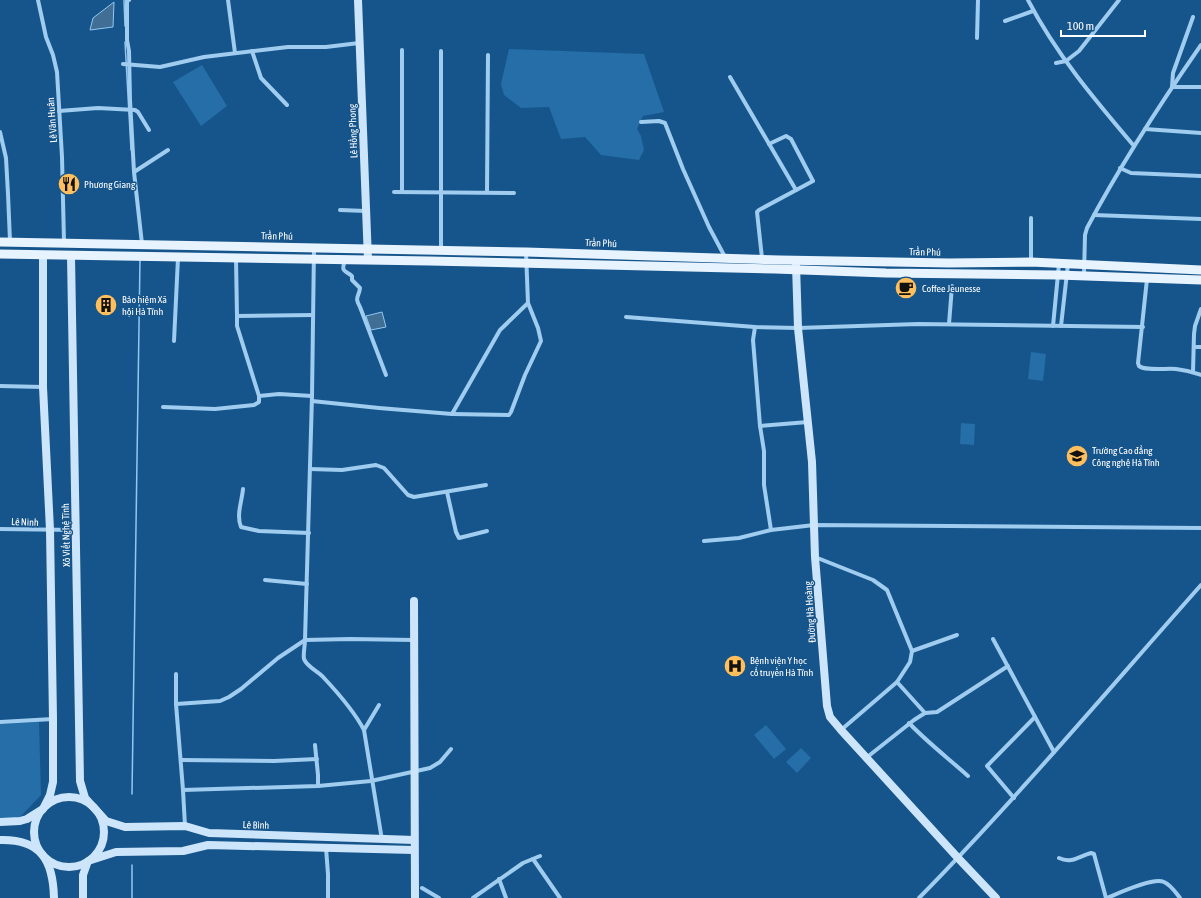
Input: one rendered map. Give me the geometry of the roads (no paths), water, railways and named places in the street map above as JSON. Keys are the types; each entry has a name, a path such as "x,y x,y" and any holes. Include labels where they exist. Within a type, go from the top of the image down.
{"main road":[{"name":"Trần Phú","path":"0,242 442,250 796,260 964,263 1031,262 1201,270"},
{"path":"0,254 368,260 776,269 796,271 915,274 1063,275 1201,280"}],"street":[{"name":"Lê Văn Huân","path":"38,0 46,37 53,55 58,84 62,157 64,242"},
{"path":"129,0 127,1 127,29 130,65 130,109 134,172 142,244"},
{"path":"228,0 235,53"},
{"name":"Lê Hồng Phong","path":"358,0 368,260"},
{"path":"976,38 978,0"},
{"path":"1028,0 1047,34 1078,79 1134,146"},
{"path":"1056,63 1066,61 1079,51 1119,0"},
{"path":"1005,21 1033,11"},
{"path":"1172,87 1173,73 1193,17"},
{"path":"123,64 160,67 204,57 235,53 288,47 326,47 359,42"},
{"path":"1084,276 1085,235 1087,228 1120,168 1201,45"},
{"path":"402,50 402,192"},
{"path":"252,51 261,78 287,105"},
{"path":"441,51 442,250"},
{"path":"487,192 488,55"},
{"path":"730,77 796,190"},
{"path":"1172,87 1201,87"},
{"path":"59,111 98,108 135,110 138,112 149,130"},
{"path":"641,122 659,121 664,123 709,228 725,257"},
{"path":"1145,129 1201,133"},
{"path":"0,132 5,153 10,242"},
{"path":"762,258 757,212 812,181 791,139 786,136 769,144"},
{"path":"134,172 168,150"},
{"path":"1120,168 1131,173 1201,176"},
{"path":"394,192 514,193"},
{"path":"340,210 366,211"},
{"path":"1094,215 1201,219"},
{"path":"1031,218 1031,262"},
{"path":"314,248 312,401 304,658 308,664 325,678 341,697 364,730 382,840"},
{"path":"312,401 452,414 509,415 541,341 538,328 528,303 526,252"},
{"name":"Xô Viết Nghệ Tĩnh","path":"43,255 43,387 50,530 53,719 52,789 44,809"},
{"name":"Xô Viết Nghệ Tĩnh","path":"70,256 80,781 85,798 96,809"},
{"path":"174,341 178,257"},
{"path":"163,407 215,409 245,407 254,405 258,402 259,396 237,326 236,258"},
{"path":"345,260 343,270 346,274 352,276 352,280 360,288 357,296 357,302 386,375"},
{"name":"Đường Hà Hoàng","path":"796,260 798,328 812,462 815,557 827,706 830,717 865,758 996,898"},
{"path":"1062,326 1064,264"},
{"path":"1053,326 1064,264"},
{"path":"1147,278 1138,363 1141,368 1163,368 1193,372 1201,375"},
{"path":"949,324 952,286"},
{"path":"452,414 500,330 528,303"},
{"path":"1193,372 1195,326 1201,309"},
{"path":"237,316 313,315"},
{"path":"626,317 798,328 918,324 1143,326"},
{"path":"755,326 753,340 760,426 764,451 764,484 771,530"},
{"path":"1194,348 1201,347"},
{"path":"0,386 43,387"},
{"path":"259,396 279,394 312,396"},
{"path":"760,426 808,422"},
{"path":"310,469 342,470 376,465 384,468 411,497 421,497 486,485"},
{"path":"243,489 239,515 241,527 259,531 308,533"},
{"path":"447,492 456,532 459,538 487,531"},
{"path":"704,541 739,538 771,530 814,525 1201,528"},
{"name":"Lê Ninh","path":"0,529 76,530"},
{"path":"815,557 872,580 886,590 912,651 910,662 897,682 841,730"},
{"path":"265,580 307,584"},
{"path":"919,898 1014,798 1201,585"},
{"path":"414,601 415,898"},
{"path":"912,651 957,635"},
{"path":"993,638 1054,752"},
{"path":"176,704 220,701 229,697 278,658 305,640 414,640"},
{"path":"865,758 909,723 925,713 937,712 1008,666"},
{"path":"176,674 176,704 185,826"},
{"path":"897,682 925,713"},
{"path":"364,730 379,705"},
{"path":"1014,798 987,766 1034,717"},
{"path":"0,722 53,719"},
{"path":"909,723 968,776"},
{"path":"315,745 318,786"},
{"path":"183,790 318,786 372,782 430,768 445,757 451,749"},
{"path":"180,760 274,761 317,759"},
{"path":"0,822 20,821 27,819 56,801 70,797 80,799 96,809 102,819 104,831 103,842 98,853 79,866 68,867 58,865 48,860 41,852 23,841 0,840"},
{"path":"44,809 38,817 35,825 36,844 53,878 54,898"},
{"name":"Lê Bình","path":"96,809 106,821 126,827 185,826 209,833 414,840"},
{"path":"208,845 209,833"},
{"name":"Lê Bình","path":"89,860 116,852 183,851 208,845 414,850"},
{"path":"326,847 328,898"},
{"path":"1059,858 1065,861 1072,861 1091,852 1094,854 1107,898 1147,883 1160,881 1165,882 1180,898"},
{"path":"473,898 523,863 540,856"},
{"path":"533,859 560,898"},
{"path":"83,898 84,868 89,860"},
{"path":"499,879 506,898"},
{"path":"422,888 439,898"}],"waterway":[{"path":"124,0 125,26"},
{"path":"125,42 131,150"},
{"path":"132,794 140,259"},
{"path":"132,865 132,898"}],"place":[{"name":"Phương Giang","path":"69,184"},
{"name":"Coffee Jeunesse","path":"906,288"},
{"name":"Bảo hiệm Xã hội Hà Tĩnh","path":"106,305"},
{"name":"Trường Cao đẳng Công nghệ Hà Tĩnh","path":"1077,456"},
{"name":"Bệnh viện Y học cổ truyền Hà Tĩnh","path":"735,666"}]}
